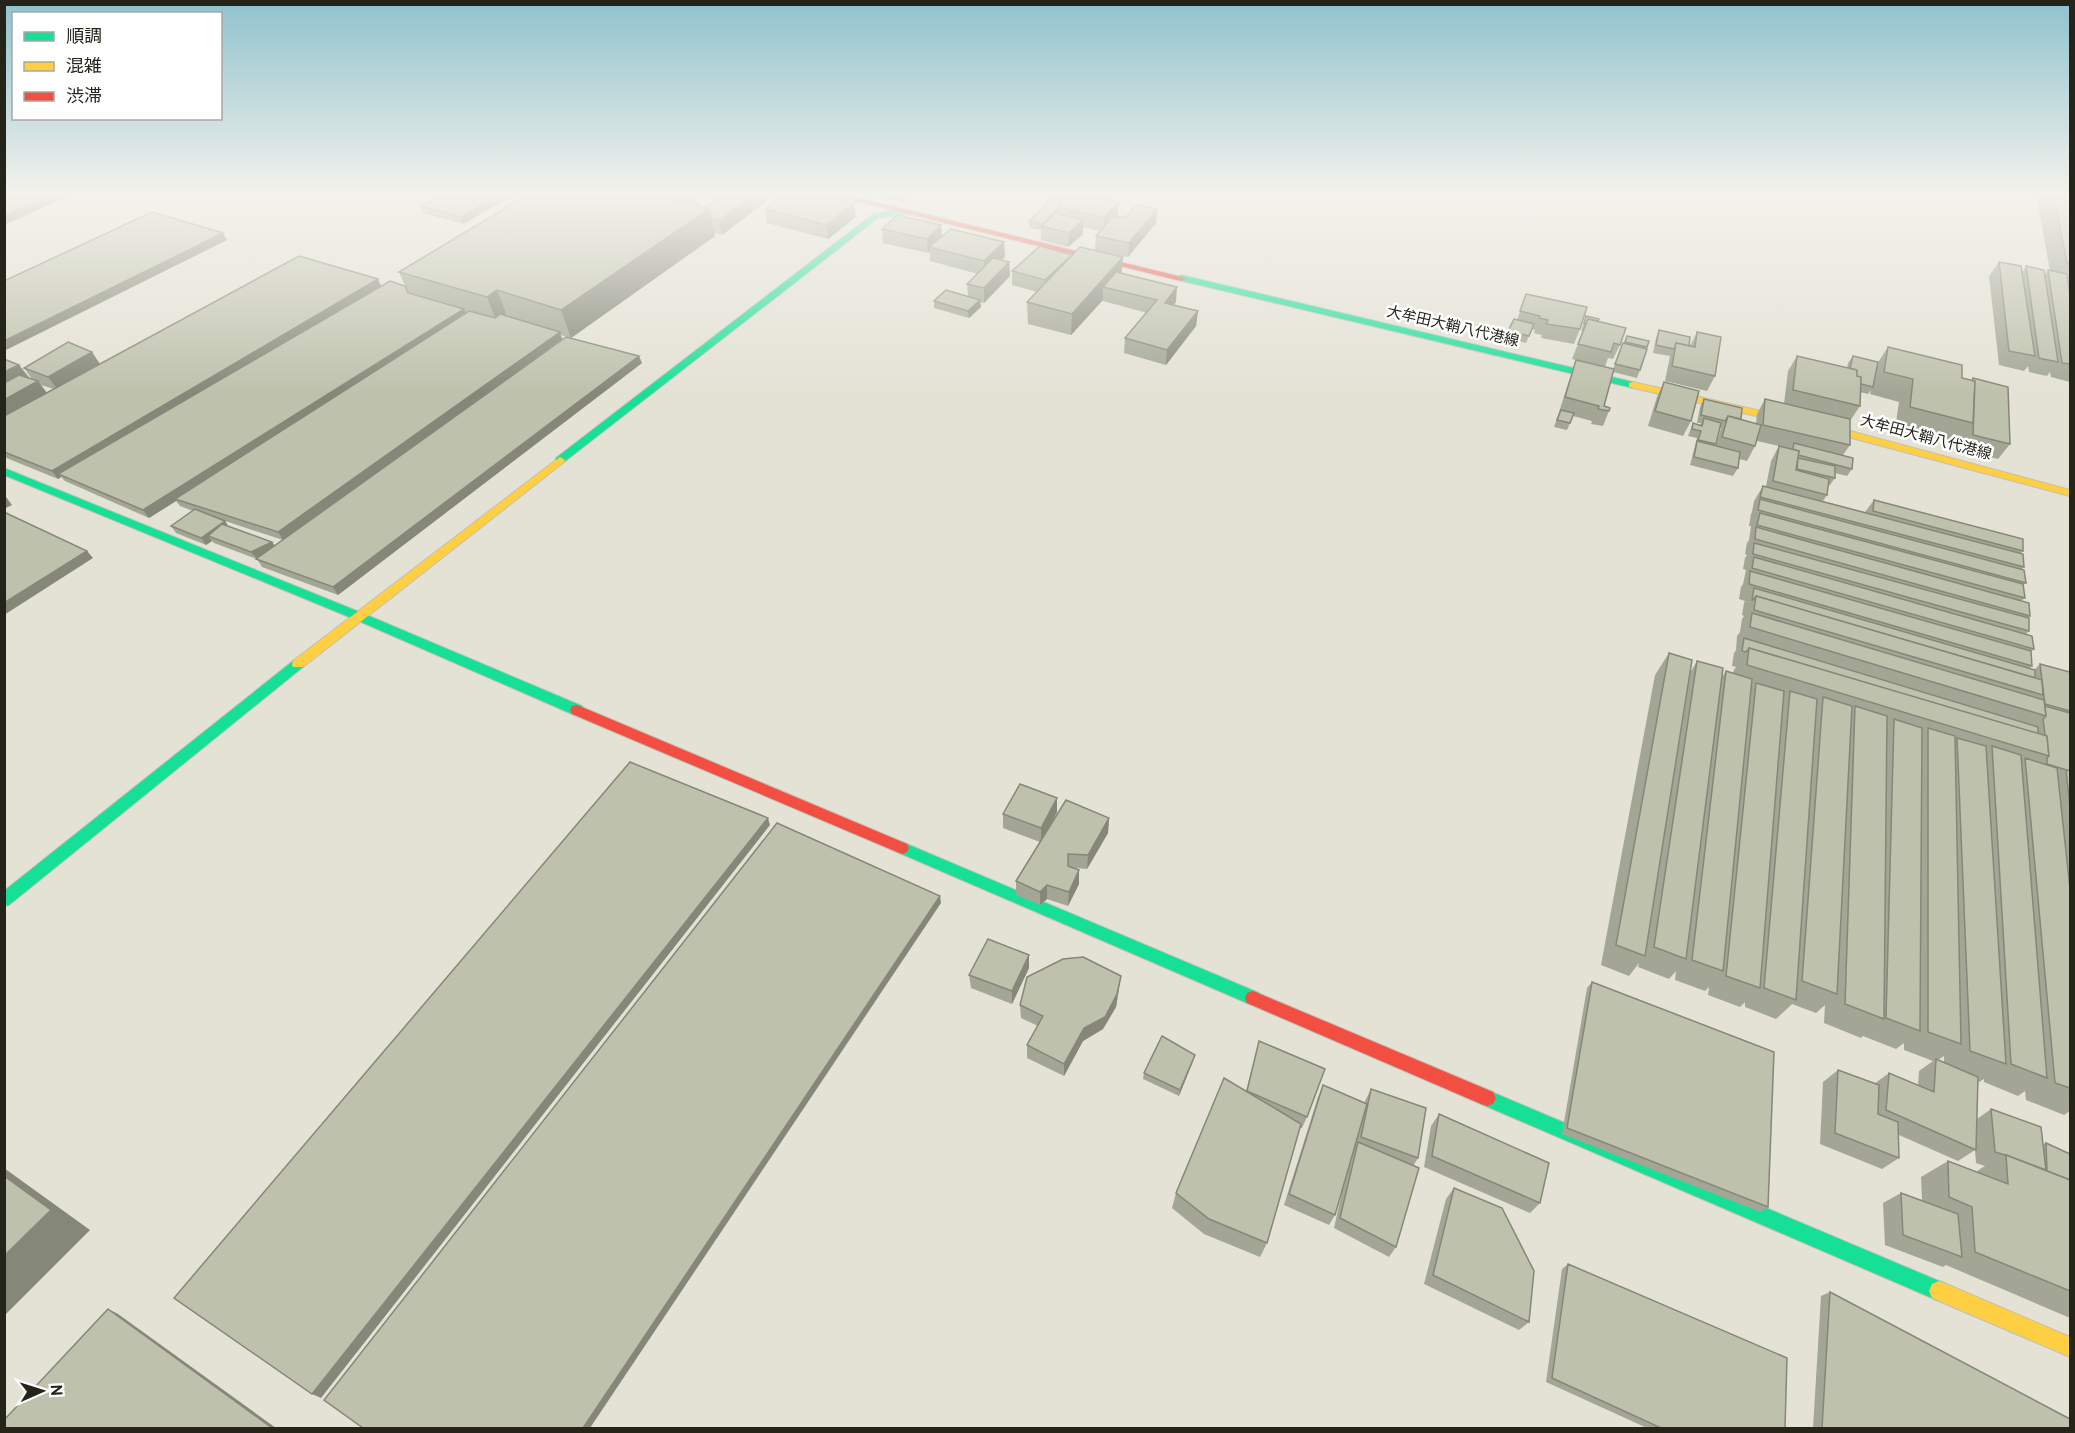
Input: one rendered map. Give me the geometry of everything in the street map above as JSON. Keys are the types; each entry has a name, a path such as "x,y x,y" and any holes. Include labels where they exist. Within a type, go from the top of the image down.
{"main road":[{"path":"4,900 358,616 819,260"},
{"name":"大牟田大鞘八代港線","path":"1104,260 1419,336 1850,434 2070,493"},
{"path":"4,471 358,616 2070,1347"}],"building":[{"path":"49,260 169,260 4,341 4,281"},
{"path":"292,260 312,260 378,279 52,471 4,452 4,416"},
{"path":"419,260 634,260 561,310 497,290 487,297 399,272"},
{"path":"991,260 1009,262 984,288 967,284"},
{"path":"1024,260 1067,260 1045,280 1012,271"},
{"path":"1068,260 1120,260 1072,314 1027,302"},
{"path":"1999,262 2021,266 2035,356 2009,351"},
{"path":"2026,266 2044,270 2058,362 2039,358"},
{"path":"2048,270 2067,274 2070,297 2070,364 2062,363"},
{"path":"1116,272 1177,287 1165,303 1198,311 1167,350 1125,338 1157,300 1103,287"},
{"path":"390,281 405,286 408,293 464,309 143,510 58,474"},
{"path":"946,290 980,300 968,311 934,301"},
{"path":"1526,294 1587,307 1580,329 1546,324 1548,320 1539,318 1540,316 1520,311"},
{"path":"469,311 495,318 500,314 560,332 278,532 175,499"},
{"path":"1586,316 1599,319 1598,321 1588,319 1586,324 1584,323"},
{"path":"1514,319 1534,324 1529,336 1508,331"},
{"path":"1588,319 1626,328 1620,345 1614,343 1611,352 1578,344"},
{"path":"1659,330 1690,337 1689,346 1676,343 1674,349 1656,345"},
{"path":"1697,332 1721,337 1715,376 1672,366 1676,343 1695,347"},
{"path":"1627,336 1649,341 1647,347 1625,342"},
{"path":"566,337 639,356 333,587 256,559"},
{"path":"68,342 92,352 48,377 24,368"},
{"path":"1623,343 1647,349 1640,370 1615,364"},
{"path":"1888,347 1962,365 1962,378 1975,381 1973,423 1910,407 1913,379 1884,372"},
{"path":"1797,356 1857,370 1857,376 1861,377 1860,406 1793,390"},
{"path":"1853,356 1878,362 1873,387 1861,384 1861,377 1857,376 1857,370 1850,368"},
{"path":"4,359 19,365 4,372"},
{"path":"1576,360 1614,369 1604,406 1610,408 1609,411 1565,397"},
{"path":"19,375 38,381 4,400 4,383"},
{"path":"1973,378 2008,387 2010,444 1973,435 1975,381"},
{"path":"1664,382 1699,391 1691,421 1655,411"},
{"path":"1704,399 1742,408 1741,419 1728,416 1725,421 1701,415"},
{"path":"1765,399 1850,419 1850,445 1763,425"},
{"path":"1561,410 1574,413 1570,423 1557,420"},
{"path":"1728,416 1761,425 1755,446 1722,437"},
{"path":"1704,418 1721,423 1716,444 1698,440 1701,431 1692,429 1693,423 1702,426"},
{"path":"1697,441 1740,452 1738,468 1694,457"},
{"path":"1794,443 1853,458 1852,469 1798,455 1799,451 1793,449"},
{"path":"1779,446 1799,451 1796,470 1829,479 1827,495 1773,481"},
{"path":"1798,458 1835,466 1835,478 1797,469"},
{"path":"1763,486 2023,554 2024,567 1760,497"},
{"path":"1760,499 2024,570 2026,583 1758,510"},
{"path":"1874,500 2023,539 2023,551 1873,511"},
{"path":"195,509 225,521 201,538 171,526"},
{"path":"1760,513 2023,584 2025,598 1757,525"},
{"path":"4,514 87,551 4,603"},
{"path":"222,524 272,542 251,552 208,536"},
{"path":"1756,527 2029,603 2030,616 1755,539"},
{"path":"1754,543 2029,618 2029,631 1753,554"},
{"path":"1754,557 2032,636 2034,649 1752,568"},
{"path":"1750,571 2031,651 2032,666 1749,584"},
{"path":"1754,588 2035,670 2035,678 1756,596 1752,600"},
{"path":"1756,596 2042,680 2043,695 1754,610"},
{"path":"1752,613 2044,700 2046,716 1750,627"},
{"path":"1744,638 2038,727 2038,734 1749,648 1746,652 1742,651"},
{"path":"1749,648 2047,736 2049,756 1747,665"},
{"path":"1669,653 1692,660 1645,956 1616,945"},
{"path":"1697,661 1723,668 1686,959 1654,947"},
{"path":"2040,664 2070,672 2070,711 2045,704"},
{"path":"1726,671 1752,679 1723,971 1692,960"},
{"path":"1756,683 1784,691 1760,988 1726,976"},
{"path":"1790,691 1817,699 1796,1000 1764,988"},
{"path":"1823,697 1852,706 1837,994 1802,981"},
{"path":"1855,706 1887,716 1884,1019 1845,1004"},
{"path":"2045,706 2070,713 2070,771 2047,764 2049,756 2043,719 2046,716"},
{"path":"1894,719 1922,728 1920,1031 1886,1018"},
{"path":"1928,728 1955,736 1961,1044 1928,1032"},
{"path":"1957,738 1986,746 2006,1064 1970,1051"},
{"path":"1992,746 2021,755 2047,1078 2011,1064"},
{"path":"2025,758 2057,768 2070,889 2070,1088 2055,1083"},
{"path":"630,762 768,818 312,1394 174,1298"},
{"path":"2066,770 2070,771 2070,807"},
{"path":"1020,784 1057,798 1041,828 1003,814"},
{"path":"1066,800 1109,818 1088,855 1068,854 1068,866 1079,870 1069,892 1047,885 1040,892 1016,881"},
{"path":"777,823 940,896 583,1428 363,1428 324,1400"},
{"path":"988,939 1029,955 1012,991 969,975"},
{"path":"1083,957 1121,976 1117,994 1105,1017 1084,1028 1064,1064 1027,1045 1043,1016 1020,1005 1027,977 1063,959"},
{"path":"1592,982 1774,1052 1768,1207 1567,1128"},
{"path":"1162,1036 1195,1055 1180,1090 1144,1073"},
{"path":"1259,1041 1325,1069 1307,1117 1247,1091"},
{"path":"1936,1059 1978,1077 1976,1150 1886,1110 1889,1073 1934,1092"},
{"path":"1838,1070 1879,1085 1878,1114 1898,1122 1899,1158 1835,1133"},
{"path":"1224,1078 1301,1124 1267,1243 1209,1219 1176,1193"},
{"path":"1323,1085 1367,1104 1335,1215 1289,1194"},
{"path":"1371,1089 1426,1108 1418,1158 1361,1137"},
{"path":"1991,1109 2041,1127 2046,1170 1995,1152"},
{"path":"1439,1114 1549,1163 1540,1203 1432,1156"},
{"path":"1358,1142 1419,1168 1396,1247 1340,1218"},
{"path":"2046,1143 2070,1154 2070,1180 2047,1171"},
{"path":"2006,1155 2070,1180 2070,1291 1975,1252 1972,1207 1949,1197 1948,1161 2008,1184"},
{"path":"4,1176 51,1210 4,1256"},
{"path":"1454,1188 1502,1208 1534,1271 1529,1322 1433,1275"},
{"path":"1901,1193 1958,1214 1962,1257 1903,1235"},
{"path":"1568,1264 1787,1358 1785,1428 1661,1428 1552,1378"},
{"path":"1830,1292 2070,1419 2070,1428 1822,1428"},
{"path":"108,1309 272,1428 4,1428 4,1420"}],"traffic: fast":[{"path":"560,460 819,260"},
{"path":"1181,278 1633,385"},
{"path":"4,471 358,616 577,710"},
{"path":"4,900 298,664"},
{"path":"902,848 1253,998"},
{"path":"1487,1098 1939,1291"}],"traffic: slow":[{"path":"1633,385 1850,434 2070,493"},
{"path":"298,664 560,460"},
{"path":"1939,1291 2070,1347"}],"traffic: jam":[{"path":"1106,260 1181,278"},
{"path":"577,710 902,848"},
{"path":"1253,998 1487,1098"}]}
